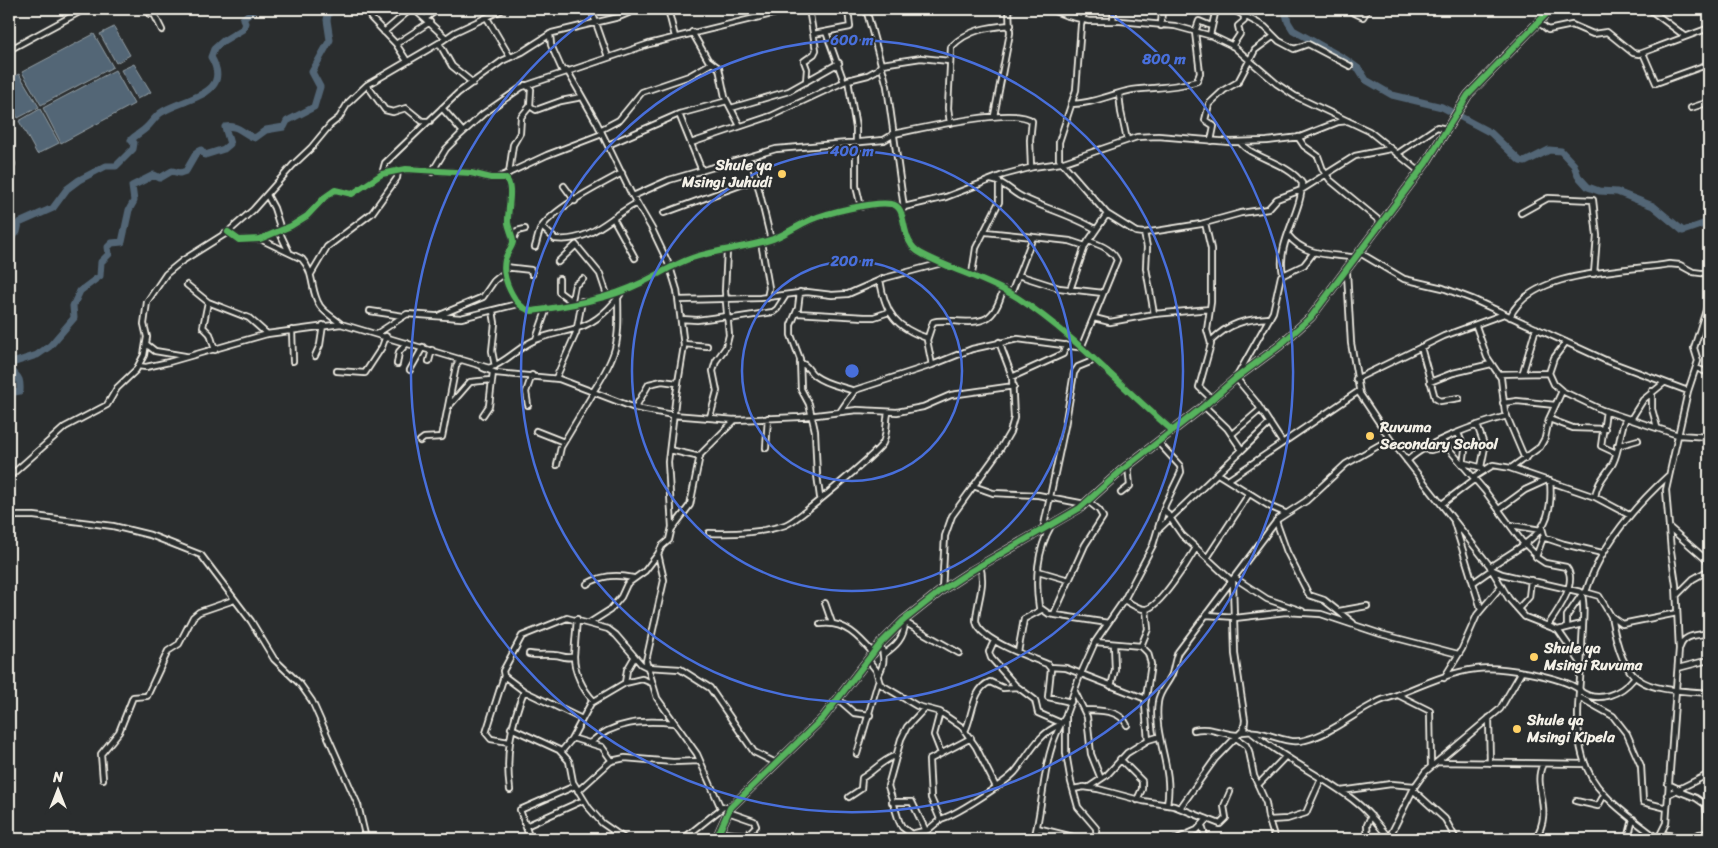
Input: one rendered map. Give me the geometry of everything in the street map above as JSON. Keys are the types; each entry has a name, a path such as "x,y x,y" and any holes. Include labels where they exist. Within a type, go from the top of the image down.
{"street":[{"path":"384,32 413,9 428,20 446,38"},
{"path":"396,44 428,20 438,9"},
{"path":"9,477 65,427 107,405 117,388 138,366 146,344 145,307 160,282 182,261 228,232 267,195 330,125 339,118 348,103 367,85 446,38 504,9"},
{"path":"591,9 608,58"},
{"path":"382,174 385,163 442,108 499,62 550,34 619,18 638,9"},
{"path":"668,9 675,37"},
{"path":"764,9 770,14"},
{"path":"432,172 446,149 463,132 483,114 526,85 692,32 792,9"},
{"path":"806,82 807,69 804,61 815,53 814,34 809,9"},
{"path":"814,34 850,26 848,9"},
{"path":"866,9 882,64 904,208 903,220"},
{"path":"994,116 1011,25 1009,9"},
{"path":"1050,9 1084,20 1161,26 1210,35 1232,46 1295,96 1369,131 1420,172"},
{"path":"1085,9 1084,20 1081,25 1077,81 1059,142 1058,155 1061,163 1106,214 1136,232 1144,233 1205,223 1268,209 1277,199 1302,190 1355,156 1390,149"},
{"path":"1113,21 1114,9"},
{"path":"1161,26 1162,9"},
{"path":"1210,35 1216,9"},
{"path":"1232,9 1265,27 1274,36 1294,48 1308,44 1350,66"},
{"path":"1346,9 1363,17 1368,9"},
{"path":"658,554 664,580 647,648 648,668 652,683 657,698 700,761 722,808 729,810 754,821 756,826 751,837 718,836 729,810 823,718 869,661 880,644 942,590 1086,503 1128,465 1279,346 1311,317 1347,272 1420,172 1474,88 1551,9"},
{"path":"1649,9 1685,36"},
{"path":"9,50 82,10"},
{"path":"150,14 154,14 156,23 162,30"},
{"path":"1232,46 1240,34 1238,26 1244,21 1244,16"},
{"path":"371,18 396,44 407,61"},
{"path":"487,18 510,57"},
{"path":"1071,104 1096,101 1119,94 1197,81 1200,74 1196,32 1199,21 1211,26"},
{"path":"1538,22 1548,30 1572,26 1593,34 1607,32 1633,53 1643,53 1709,28"},
{"path":"950,123 948,108 951,46 963,36 984,28 1011,25"},
{"path":"692,32 704,55 718,68 727,101 740,126"},
{"path":"826,32 846,81 856,128 856,186 861,208"},
{"path":"550,34 551,45 608,145 670,267 679,300 684,344 677,383 668,462 672,529 669,540 662,546 645,571 627,584 621,597 610,610 591,622"},
{"path":"1211,141 1214,126 1205,120 1209,104 1224,90 1239,80 1255,50 1274,36"},
{"path":"439,43 452,66 473,83"},
{"path":"1643,53 1656,83 1709,64"},
{"path":"691,143 770,116 846,81 874,73 882,64 921,58 949,61"},
{"path":"500,176 601,132 617,122 642,92 689,76 712,63"},
{"path":"731,108 789,91 839,63"},
{"path":"367,85 384,110 393,112 406,108 422,121 430,121"},
{"path":"512,241 508,223 508,179 513,145 520,133 521,117 530,106 531,89 526,85"},
{"path":"1119,94 1127,140"},
{"path":"530,106 536,110 561,101 582,97"},
{"path":"608,145 679,114 727,101"},
{"path":"1691,108 1709,102"},
{"path":"442,108 463,132"},
{"path":"679,114 702,171"},
{"path":"633,196 669,180 776,149 888,139 894,134 994,116 1017,116 1029,118 1032,121 1030,140 1031,167"},
{"path":"904,208 946,196 989,179 1031,167 1061,163 1127,140 1158,136 1240,142 1298,138 1338,122 1348,121"},
{"path":"1398,154 1437,127 1447,129"},
{"path":"1298,138 1304,146 1317,154 1326,174 1382,223"},
{"path":"1236,378 1270,318 1283,274 1282,262 1288,235 1302,190 1301,182 1295,176 1279,164 1246,148 1240,142"},
{"path":"738,160 746,160 752,163 771,240"},
{"path":"228,232 239,240 260,238 280,230 314,210 331,192 340,189 349,194 355,193 382,174 415,170 500,176 508,179"},
{"path":"311,274 327,247 372,214 396,178 398,171"},
{"path":"535,247 542,227 575,201 622,173"},
{"path":"664,213 757,179"},
{"path":"989,179 999,182 1023,197 1072,217 1095,229"},
{"path":"972,274 976,250 999,202 999,182"},
{"path":"564,186 575,201"},
{"path":"267,195 274,208 288,252"},
{"path":"1520,213 1548,198 1593,200 1597,236 1594,274"},
{"path":"542,227 555,239 577,238 604,226 637,202"},
{"path":"525,230 517,231 505,259 505,269 518,304 527,310 547,308 622,291 693,257 771,240 811,219 861,208 894,205 899,208 907,240 913,248 1003,289 1033,309 1095,360 1172,430"},
{"path":"1070,290 1085,246 1106,214"},
{"path":"613,218 635,258"},
{"path":"1205,223 1211,248 1210,309 1207,330 1211,341"},
{"path":"986,232 1070,241 1085,246"},
{"path":"1144,233 1147,247 1146,268 1154,314"},
{"path":"1288,235 1302,249 1358,256 1404,279 1443,288 1566,342 1664,383 1688,391"},
{"path":"1011,294 1033,237"},
{"path":"260,238 302,259 309,267 320,306 341,324"},
{"path":"558,262 576,245 577,238"},
{"path":"1080,347 1094,318 1117,260 1103,246 1088,241"},
{"path":"761,242 769,288 767,298"},
{"path":"576,245 597,270 606,295"},
{"path":"710,417 716,391 713,370 728,341 726,298 727,251"},
{"path":"1283,274 1304,265 1314,252"},
{"path":"309,267 318,262"},
{"path":"679,300 767,298 800,292 832,295 848,294 880,280 943,263"},
{"path":"1356,379 1421,348 1507,316 1519,301 1549,284 1594,274 1669,264 1680,265 1693,272 1709,274"},
{"path":"505,269 531,270 532,274"},
{"path":"440,315 483,297 505,269"},
{"path":"1347,272 1351,343 1359,391 1390,439 1491,569 1518,609 1531,621 1548,625 1558,630 1582,664"},
{"path":"1018,275 1049,286 1103,293"},
{"path":"559,279 559,292 573,301"},
{"path":"573,301 574,285 583,279"},
{"path":"880,280 883,298 889,312 903,327 927,338"},
{"path":"188,285 208,302 243,314 259,325 267,334"},
{"path":"932,365 927,345 931,324 936,320 967,322 992,316 997,310 1003,289"},
{"path":"483,368 495,366 536,339 577,330 593,323 618,298 622,291"},
{"path":"800,292 797,313 791,330 800,363 801,389 809,404 812,415 820,497"},
{"path":"682,319 697,320 773,312 777,310 786,295"},
{"path":"557,465 564,442 616,351 618,298"},
{"path":"556,378 577,330 582,301"},
{"path":"1583,593 1582,664 1578,734 1585,764 1604,795 1658,839 1662,834 1667,808 1679,648 1677,596 1666,490 1688,391 1698,361 1694,348 1709,301"},
{"path":"208,302 203,327 210,334 215,350"},
{"path":"378,333 393,325 407,314 461,318 518,304"},
{"path":"536,339 547,308"},
{"path":"1094,318 1110,322 1154,314 1210,309"},
{"path":"493,310 495,322 492,352 495,366"},
{"path":"370,311 403,316"},
{"path":"797,313 874,317 889,312"},
{"path":"1212,399 1199,388 1211,341 1228,326 1251,319 1270,318"},
{"path":"138,366 147,367 215,350 267,334 341,324 423,347 492,372 556,378 634,408 673,415 735,420 862,410 888,413 916,408 951,395 1014,386"},
{"path":"315,356 320,345 323,325"},
{"path":"1476,326 1482,347 1502,383 1503,403 1525,460"},
{"path":"1523,372 1536,328"},
{"path":"292,330 293,361"},
{"path":"337,371 365,373 382,348 386,336"},
{"path":"800,363 806,365 817,378 835,386 854,391 932,365 967,350 999,342 1028,339 1080,347"},
{"path":"942,590 947,528 952,516 999,451 1010,432 1014,418 1014,386 999,342"},
{"path":"1566,342 1554,358 1549,373 1554,384 1562,391 1606,411 1678,435 1707,437 1709,452"},
{"path":"396,364 399,352 408,343"},
{"path":"146,344 155,351 186,356"},
{"path":"684,344 707,346"},
{"path":"1012,378 1063,354 1066,345"},
{"path":"410,370 423,347"},
{"path":"1421,348 1436,400 1459,398"},
{"path":"429,361 432,350"},
{"path":"420,441 424,438 441,439 456,363 460,359"},
{"path":"1042,530 1065,426 1074,373 1078,368 1095,360"},
{"path":"1430,382 1453,373 1491,364"},
{"path":"1696,368 1709,373"},
{"path":"483,414 489,406 492,372"},
{"path":"1498,374 1523,372 1549,373"},
{"path":"528,405 526,392 532,375"},
{"path":"1236,378 1261,409 1282,442"},
{"path":"448,407 470,382 491,380"},
{"path":"634,408 649,384 662,381 677,383"},
{"path":"1594,497 1597,485 1613,462 1617,446 1629,419 1643,400 1664,383"},
{"path":"840,412 854,391"},
{"path":"1228,480 1359,391"},
{"path":"1509,468 1525,460 1543,443 1549,419 1562,391"},
{"path":"1652,391 1652,414 1657,427"},
{"path":"1503,403 1517,401 1555,406"},
{"path":"1204,406 1232,434 1242,450"},
{"path":"1232,434 1261,409"},
{"path":"1606,411 1602,448 1616,453"},
{"path":"709,533 748,532 784,525 795,519 859,467 880,447 886,433 888,413"},
{"path":"1407,461 1423,449 1458,433 1507,416"},
{"path":"766,448 768,418"},
{"path":"1549,419 1573,428 1604,429"},
{"path":"672,529 690,505 700,456 735,420"},
{"path":"1158,529 1270,423"},
{"path":"1477,425 1485,447 1481,467"},
{"path":"536,431 564,442"},
{"path":"1458,433 1465,450 1463,464"},
{"path":"1167,804 1170,788 1169,775 1158,736 1159,696 1172,675 1178,652 1234,580 1276,521 1285,513 1306,501 1346,464 1390,439"},
{"path":"1617,446 1638,440"},
{"path":"1442,441 1463,464 1524,543 1536,554 1537,559 1568,569 1568,588 1548,625"},
{"path":"1034,839 1048,762 1060,724 1066,714 1095,642 1124,600 1155,542 1164,509 1181,470 1158,442"},
{"path":"1423,449 1431,450 1445,446"},
{"path":"670,450 700,456"},
{"path":"1463,464 1487,468"},
{"path":"1442,504 1487,468 1496,464 1594,497 1629,516"},
{"path":"1121,492 1130,486 1128,465"},
{"path":"1218,474 1249,494 1285,513"},
{"path":"1528,488 1533,476"},
{"path":"1567,627 1567,616 1583,593 1602,553 1629,516 1668,476"},
{"path":"1499,509 1528,488 1549,481"},
{"path":"1474,582 1542,529 1551,508 1549,481"},
{"path":"973,486 993,494 1050,496 1086,503 1099,510 1103,517 1085,545 1054,614"},
{"path":"1653,490 1666,490"},
{"path":"1207,558 1249,494"},
{"path":"1164,509 1182,535 1234,580 1265,598 1308,613"},
{"path":"9,516 42,517 113,526 174,543 203,556 251,621 274,659 300,684 312,701 358,805 366,839"},
{"path":"1276,521 1287,552 1309,595 1320,598 1354,624"},
{"path":"1454,522 1481,609"},
{"path":"1041,610 1038,601 1038,571 1043,542 1052,525"},
{"path":"1511,525 1542,529"},
{"path":"1670,528 1694,546 1709,562"},
{"path":"1536,554 1543,537 1542,529"},
{"path":"1543,537 1602,553"},
{"path":"1146,609 1172,586 1196,548"},
{"path":"980,566 983,576 977,625 994,641 1050,667 1063,667 1146,699"},
{"path":"1491,569 1502,574 1599,596 1611,616 1617,646 1628,672 1634,678 1644,684 1676,690 1709,693"},
{"path":"1677,596 1693,579 1709,570"},
{"path":"1038,571 1069,580"},
{"path":"587,584 615,575 633,578"},
{"path":"1234,580 1235,654 1245,723 1250,731 1285,757 1341,791 1371,816 1389,839 1414,788 1431,766 1500,709 1520,673"},
{"path":"1518,609 1529,597 1531,580"},
{"path":"1443,678 1458,654 1481,609 1501,586"},
{"path":"102,779 101,753 120,732 133,697 147,696 168,651 179,644 195,615 234,600"},
{"path":"1124,600 1146,609"},
{"path":"825,603 832,623"},
{"path":"1327,616 1338,610 1366,606"},
{"path":"1141,646 1148,627 1146,609"},
{"path":"1018,652 1024,619 1041,610 1108,623"},
{"path":"1206,615 1235,618 1286,612 1308,613 1327,616 1381,634 1458,654"},
{"path":"1611,616 1624,624 1677,613"},
{"path":"509,742 491,739 486,733 504,676 503,671 514,654 522,636 560,619 578,619 608,629 616,635 634,658 648,668 680,669 710,688 754,752 776,763"},
{"path":"578,619 574,664 583,687 594,701"},
{"path":"904,622 958,653"},
{"path":"884,654 893,649 902,637 904,622"},
{"path":"820,624 832,623 848,629 861,639 874,654"},
{"path":"1558,630 1582,624"},
{"path":"1679,648 1685,638 1709,633"},
{"path":"994,641 989,652 992,658 1017,687 1035,700 1038,713 1060,724"},
{"path":"1095,642 1141,646 1148,653 1151,664 1146,699 1148,740"},
{"path":"857,754 863,730 870,715 878,675 884,664 884,654 880,644"},
{"path":"1111,686 1115,670 1114,644"},
{"path":"529,654 543,656 555,654 570,658 574,656"},
{"path":"625,683 627,670 634,658"},
{"path":"1678,668 1709,660"},
{"path":"869,661 878,675"},
{"path":"1050,667 1048,697 1071,702"},
{"path":"1194,730 1210,728 1224,734 1239,735 1250,731 1287,740 1302,741 1317,736 1357,715 1375,703 1443,678 1476,669 1520,673 1558,680 1590,696 1614,695 1625,688 1634,678"},
{"path":"504,676 524,691 582,719"},
{"path":"561,752 572,738 594,701 625,683 642,679 652,683"},
{"path":"878,682 890,691 924,709 940,712 966,731 996,787"},
{"path":"966,731 974,702 986,683 990,682 1003,688 1017,687"},
{"path":"510,790 509,742 511,728 524,691"},
{"path":"1075,692 1087,717 1091,754 1101,779"},
{"path":"1398,695 1430,711 1431,766"},
{"path":"1579,697 1592,706 1607,711 1620,724 1639,760 1643,802 1667,808"},
{"path":"838,699 854,713 870,715"},
{"path":"924,709 907,727 895,756 888,786 899,821 906,832 915,834 926,831 941,819 996,787 1014,773 1045,732 1060,724"},
{"path":"1084,710 1115,713 1127,725"},
{"path":"940,712 934,735 941,753"},
{"path":"1066,714 1066,753 1073,790 1080,810 1096,828 1097,839"},
{"path":"1489,718 1490,763"},
{"path":"590,743 606,730 623,724 674,723"},
{"path":"1180,808 1215,759 1239,735 1245,723"},
{"path":"511,728 552,745 561,752 570,761 575,786 597,818 625,839"},
{"path":"1239,735 1249,751 1258,785 1266,803 1275,839"},
{"path":"1089,787 1107,775 1120,759 1148,740 1158,736"},
{"path":"572,738 602,747 612,760"},
{"path":"941,819 938,817 931,798 929,760 971,738"},
{"path":"849,797 861,789 862,778 875,770 884,760 895,756"},
{"path":"1258,785 1285,757"},
{"path":"578,791 612,760 625,758 673,762 700,761"},
{"path":"1120,759 1142,781 1142,789 1137,800"},
{"path":"1437,762 1585,764"},
{"path":"1535,839 1544,819 1540,781 1543,764"},
{"path":"1667,795 1709,774"},
{"path":"1269,820 1287,819 1306,813 1321,779"},
{"path":"1341,791 1391,784 1414,788 1445,819 1456,839"},
{"path":"1668,784 1707,805"},
{"path":"530,839 520,812 522,808 575,786"},
{"path":"1073,790 1089,787 1118,793 1137,800 1167,804 1218,823 1224,822 1226,818 1224,806 1230,792"},
{"path":"1576,801 1598,806 1604,795"},
{"path":"1662,834 1694,837 1709,834 1707,805 1709,795"},
{"path":"526,826 584,800"},
{"path":"892,802 912,802 926,831"},
{"path":"683,839 722,808"},
{"path":"1368,839 1366,830 1371,816"},
{"path":"1628,839 1633,819"},
{"path":"1176,839 1190,834 1207,820"},
{"path":"1202,826 1206,839"},
{"path":"1037,828 1081,839"},
{"path":"608,839 615,832"}],"water":[{"path":"114,27 130,55 116,63 100,34"},
{"path":"94,34 113,67 41,105 22,72"},
{"path":"134,64 151,92 137,99 121,70"},
{"path":"115,70 134,104 61,143 43,108"},
{"path":"19,74 39,107 18,118 9,103 9,79"},
{"path":"40,109 59,143 37,154 19,121"}],"waterway":[{"path":"9,240 17,232 19,223 53,208 67,189 79,180 106,166 116,166 133,149 134,143 131,140 160,114 171,107 203,94 211,87 216,80 216,70 211,57 214,49 243,29 245,23 243,19 255,9"},
{"path":"9,364 37,355 50,346 74,318 73,306 80,291 100,276 101,262 109,254 108,247 112,243 122,242 129,210 134,201 132,186 154,175 160,178 172,171 180,173 186,171 197,152 201,150 205,155 224,149 230,144 225,127 237,128 255,138 266,130 284,127 287,121 314,107 320,87 312,72 330,40 327,20 329,9"},
{"path":"1285,9 1288,22 1293,30 1345,59 1359,69 1366,80 1392,95 1442,107 1491,133 1520,161 1525,162 1549,150 1561,151 1574,165 1578,176 1588,187 1599,191 1617,192 1653,206 1683,231 1709,222"},
{"path":"9,367 19,379 20,386 20,391 9,393"}],"cycle path":[{"path":"716,839 730,808 823,718 880,644 903,621 942,590 971,571 1080,508 1122,470 1204,406 1236,378 1279,346 1311,317 1426,163 1468,95 1551,9"},
{"path":"228,232 239,240 260,239 291,226 307,216 325,197 335,190 352,194 382,174 406,169 471,173 491,178 505,178 510,186 508,223 513,242 505,260 505,275 514,298 526,309 532,311 602,298 629,289 685,260 773,239 810,220 827,214 873,204 891,204 897,206 900,211 909,241 914,248 934,260 982,280 1018,298 1059,328 1172,430"}],"place":[{"name":"Shule ya Msingi Juhudi","path":"782,174"},
{"name":"Ruvuma Secondary School","path":"1370,436"},
{"name":"Shule ya Msingi Ruvuma","path":"1534,657"},
{"name":"Shule ya Msingi Kipela","path":"1517,729"}]}
